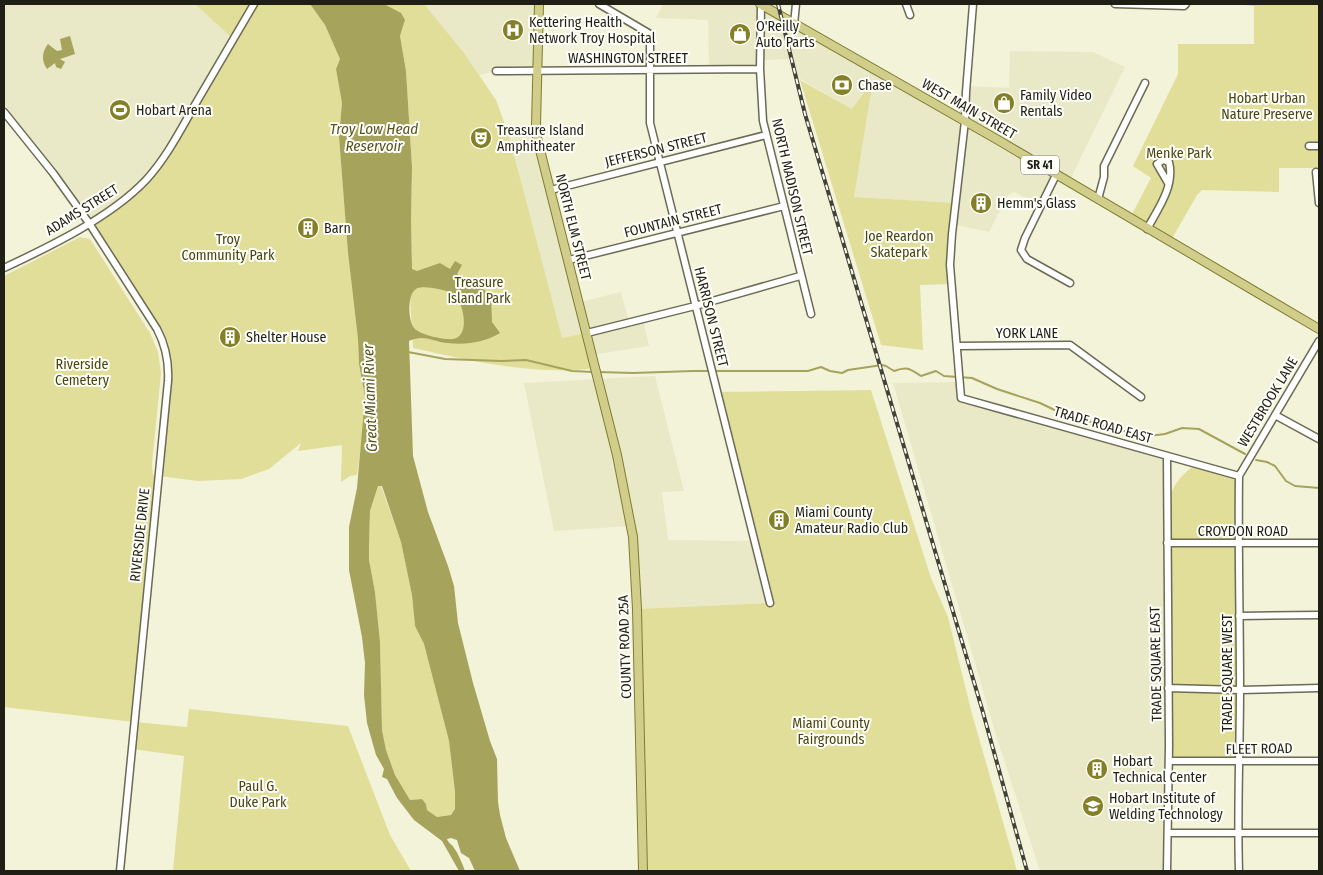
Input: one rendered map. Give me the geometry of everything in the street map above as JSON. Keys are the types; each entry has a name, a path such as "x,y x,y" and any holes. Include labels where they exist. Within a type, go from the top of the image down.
{"main road":[{"name":"NORTH ELM STREET","path":"539,4 536,125 538,138 609,424"},
{"name":"WEST MAIN STREET","path":"760,4 965,121 1319,329"},
{"name":"COUNTY ROAD 25A","path":"609,424 623,481 633,537 637,609 643,871"}],"street":[{"name":"ADAMS STREET","path":"4,268 89,223 132,193 159,164 254,4"},
{"name":"HARRISON STREET","path":"601,4 650,34 650,123 770,603"},
{"name":"NORTH MADISON STREET","path":"760,4 760,69 763,121 800,276 811,314"},
{"path":"794,24 796,4"},
{"path":"906,4 910,15"},
{"path":"957,346 950,265 965,121 973,4"},
{"path":"1115,4 1184,6 1186,4"},
{"name":"WASHINGTON STREET","path":"496,71 760,69"},
{"path":"1098,199 1104,177 1104,166 1145,83"},
{"name":"RIVERSIDE DRIVE","path":"4,112 53,173 89,223 157,330 166,350 168,365 167,391 124,813 120,871"},
{"name":"JEFFERSON STREET","path":"551,190 766,135"},
{"path":"1309,146 1319,146"},
{"path":"1316,172 1319,203"},
{"path":"1056,175 1021,250 1027,259 1070,283"},
{"path":"1147,229 1164,198 1168,183"},
{"name":"FOUNTAIN STREET","path":"569,260 784,206"},
{"path":"587,333 695,306 800,276"},
{"name":"WESTBROOK LANE","path":"1239,476 1319,341"},
{"name":"YORK LANE","path":"957,346 1070,345 1141,397"},
{"name":"TRADE ROAD EAST","path":"957,346 961,398 1239,476"},
{"path":"1275,415 1319,439"},
{"name":"TRADE SQUARE EAST","path":"1167,456 1167,871"},
{"name":"TRADE SQUARE WEST","path":"1239,476 1239,871"},
{"name":"CROYDON ROAD","path":"1167,543 1319,543"},
{"path":"1239,616 1319,615"},
{"path":"1168,688 1240,690 1319,688"},
{"name":"FLEET ROAD","path":"1168,761 1319,761"},
{"path":"1168,833 1319,833"}],"shaded area":[{"path":"4,4 195,4 233,39 169,149 145,180 89,223 4,112"},
{"path":"424,4 539,4 538,70 496,71 479,75 464,53"},
{"path":"663,4 778,4 780,17 965,120 966,86 1009,88 1010,51 1093,52 1125,67 1069,182 1057,175 1041,205 1014,192 1008,195 989,232 953,224 956,203 854,197 872,81 852,109 795,76 791,59 761,60 760,69 709,70 708,20 656,18"},
{"path":"536,125 580,302 621,292 629,322 643,319 649,346 591,355 562,339 507,130 507,126"},
{"path":"655,376 684,491 662,492 668,540 755,541 770,603 637,609 631,526 554,531 524,383"},
{"path":"960,382 961,398 1167,456 1167,871 1040,871 996,735 893,383"}],"green space":[{"path":"195,4 310,4 325,25 340,59 336,69 342,103 339,137 359,364 365,397 363,433 357,475 350,476 341,482 342,445 298,451 301,443 269,469 241,479 198,481 159,476 135,722 187,727 189,709 348,726 390,835 411,871 173,871 184,756 132,749 134,722 4,707 4,276 80,237 90,239 150,333 158,352 161,373 152,464 153,475 159,475 168,381 163,343 89,223 112,208 159,164 233,39"},
{"name":"Treasure Island Park","path":"384,4 424,4 464,53 496,100 507,130 562,338 587,333 595,368 573,370 527,369 458,358 413,348 410,296 412,269 412,167 406,71 400,36 405,20"},
{"name":"Hobart Urban Nature Preserve","path":"1244,4 1319,4 1319,179 1314,168 1279,168 1279,192 1202,190 1197,195 1170,242 1130,218 1151,178 1133,166 1178,74 1178,44 1254,44 1254,6"},
{"name":"Joe Reardon Skatepark","path":"800,80 852,109 873,80 854,197 956,203 951,284 920,285 923,350 881,345"},
{"name":"Miami County Fairgrounds","path":"871,390 931,578 948,617 972,714 1017,871 643,871 637,609 770,603 717,392"},
{"path":"1196,464 1239,476 1240,762 1169,761 1167,503 1178,481"},
{"path":"378,486 381,486 401,542 412,595 415,626 424,644 449,741 455,792 455,809 451,815 437,817 427,810 426,804 422,799 410,800 395,775 386,750 382,730 380,642 375,592 369,560 370,511"}],"water":[{"path":"310,4 384,4 401,13 405,20 400,36 406,71 412,167 412,269 417,271 440,263 450,269 455,261 462,265 457,274 491,294 492,322 500,333 481,341 461,344 423,338 409,341 413,456 428,512 454,586 458,623 473,683 497,759 500,815 506,838 520,871 475,871 469,858 461,853 457,840 447,839 457,853 465,871 459,871 442,841 414,820 397,798 387,779 382,777 384,769 376,755 367,723 362,637 349,570 349,527 357,488 365,397 359,364 339,137 342,103 336,69 340,59 325,25","holes":["423,287 449,292 459,301 463,313 464,327 458,337 453,339 438,338 421,333 414,328 409,308 411,296 417,288","378,486 382,486 401,542 412,595 415,626 424,644 449,741 455,792 455,809 451,815 437,817 427,810 426,804 422,799 410,800 395,775 386,750 382,730 380,642 375,592 369,560 370,511"]},
{"path":"70,36 75,54 60,59 65,62 61,69 56,67 55,63 47,69 43,56 48,44 57,51 62,50 60,39"}],"waterway":[{"path":"408,352 445,359 526,360 572,371 593,372"},
{"path":"598,372 808,371 821,367 842,373 848,370 882,365 894,371 909,369 921,376 936,371 944,376 972,378 997,389 1040,403 1063,414 1134,434 1148,436 1165,434 1182,428 1199,429 1245,454"},
{"path":"1256,460 1275,466 1286,481 1295,486 1319,488"}],"railway":[{"path":"778,4 805,114 982,709 1027,871"}],"place":[{"name":"Kettering Health Network Troy Hospital","path":"513,30"},
{"name":"O'Reilly Auto Parts","path":"740,34"},
{"name":"Chase","path":"842,85"},
{"name":"Family Video Rentals","path":"1004,103"},
{"name":"Hobart Arena","path":"120,110"},
{"name":"Treasure Island Amphitheater","path":"481,138"},
{"name":"Hemm's Glass","path":"981,203"},
{"name":"Barn","path":"308,228"},
{"name":"Shelter House","path":"230,337"},
{"name":"Miami County Amateur Radio Club","path":"779,520"},
{"name":"Hobart Technical Center","path":"1097,769"},
{"name":"Hobart Institute of Welding Technology","path":"1093,806"}],"water label":[{"name":"Troy Low Head Reservoir","path":"374,138"},
{"name":"Great Miami River","path":"370,398"}],"park label":[{"name":"Menke Park","path":"1179,153"},
{"name":"Troy Community Park","path":"228,248"},
{"name":"Riverside Cemetery","path":"82,372"},
{"name":"Paul G. Duke Park","path":"258,794"}]}
